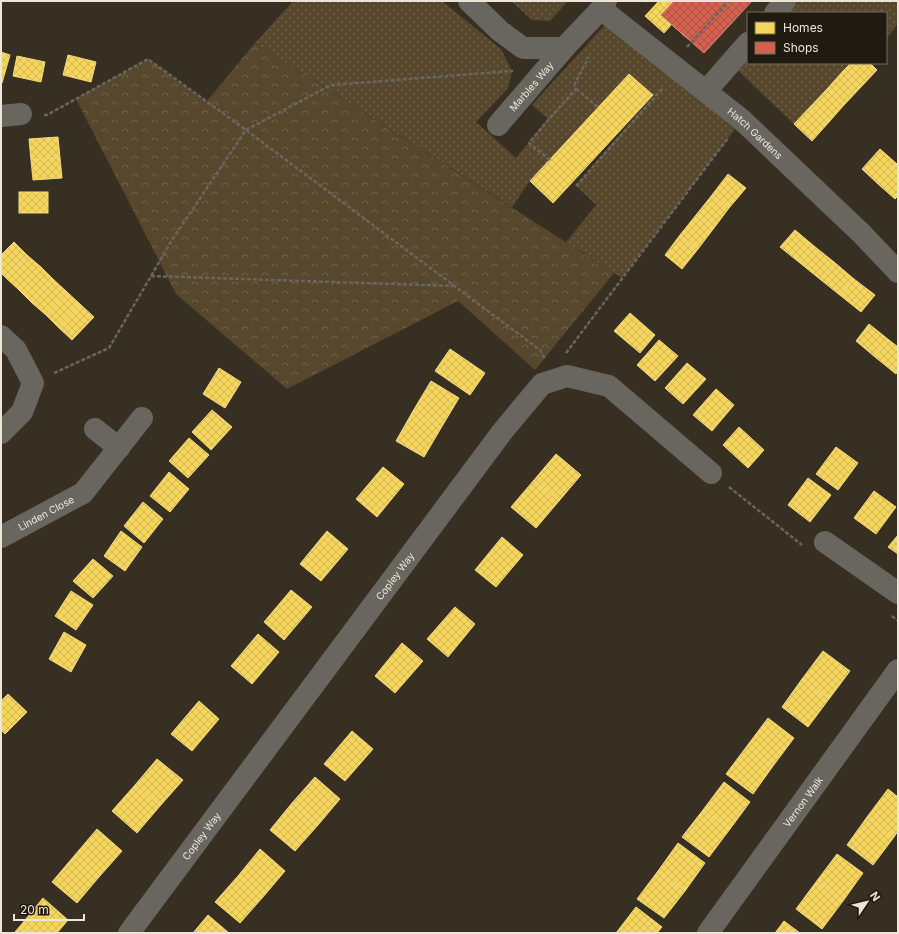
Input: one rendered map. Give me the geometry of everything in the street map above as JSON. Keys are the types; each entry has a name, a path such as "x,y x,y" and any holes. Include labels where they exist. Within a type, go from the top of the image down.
{"street":[{"path":"469,1 500,31 523,48"},
{"path":"776,12 785,1"},
{"name":"Marbles Way","path":"498,125 564,48 604,5"},
{"name":"Hatch Gardens","path":"604,5 678,70 742,120 862,234 898,272"},
{"path":"706,92 747,44"},
{"name":"Marbles Way","path":"523,48 564,48"},
{"path":"1,336 16,350 33,382 22,412 1,433"},
{"path":"542,384 567,376 609,386 711,473"},
{"name":"Copley Way","path":"129,933 502,432 542,384"},
{"name":"Linden Close","path":"1,537 83,493 142,418"},
{"path":"95,429 118,448"},
{"path":"825,542 898,593"},
{"name":"Vernon Walk","path":"708,933 898,670"}],"path":[{"path":"682,43 687,47 729,1"},
{"path":"33,382 109,348 172,240 246,130 331,85 512,71 523,48"},
{"path":"589,56 574,83 576,89 598,107"},
{"path":"11,115 47,115 148,59 246,130 540,350 551,372 542,384"},
{"path":"576,186 678,70"},
{"path":"550,160 529,143 548,119 576,89"},
{"path":"565,353 742,120"},
{"path":"151,276 454,286"}],"green space":[{"path":"293,1 442,1 501,49 512,71 508,88 476,122 516,158 548,119 532,105 612,17 742,120 622,278 566,242 596,205 576,186 653,95 629,74 530,181 512,207 255,43"},
{"path":"511,1 568,1 550,21 532,20"},
{"path":"785,1 898,1 898,24 887,38 887,12 776,12"},
{"path":"255,43 614,273 535,370 458,301 287,389 176,294 76,99 148,59 206,102"},
{"path":"747,44 747,64 850,64 794,124 730,63"}],"building: Homes":[{"path":"659,1 674,1 661,15 672,24 664,33 645,16"},
{"path":"674,1 721,1 688,39 661,15"},
{"path":"1,52 10,55 2,83 1,82"},
{"path":"68,55 96,62 91,82 63,75"},
{"path":"17,56 45,62 41,82 13,76"},
{"path":"850,64 871,64 877,70 861,87 843,71"},
{"path":"843,71 861,87 844,105 827,89"},
{"path":"629,74 653,95 553,203 530,181"},
{"path":"827,89 844,105 829,122 811,106"},
{"path":"811,106 829,122 812,141 794,124"},
{"path":"58,137 60,158 31,160 29,139"},
{"path":"880,149 897,164 878,184 862,169"},
{"path":"60,158 62,178 33,180 31,160"},
{"path":"897,164 898,196 895,199 878,184"},
{"path":"728,174 746,188 729,208 712,195"},
{"path":"19,192 48,192 48,213 19,213"},
{"path":"712,195 729,208 714,228 696,215"},
{"path":"696,215 714,228 698,249 680,235"},
{"path":"795,230 814,246 800,263 780,247"},
{"path":"680,235 698,249 682,269 665,255"},
{"path":"14,242 27,255 5,277 1,273 1,255"},
{"path":"814,246 834,262 821,280 800,263"},
{"path":"27,255 41,267 19,290 5,277"},
{"path":"834,262 854,279 841,296 821,280"},
{"path":"41,267 54,280 32,303 19,290"},
{"path":"854,279 875,295 861,312 841,296"},
{"path":"54,280 67,292 46,315 32,303"},
{"path":"67,292 80,304 58,327 46,315"},
{"path":"80,304 94,317 72,340 58,327"},
{"path":"630,313 655,335 640,353 614,331"},
{"path":"869,324 889,340 875,357 856,341"},
{"path":"659,340 678,356 655,381 637,365"},
{"path":"889,340 898,347 898,370 896,374 875,357"},
{"path":"450,349 485,373 470,395 435,371"},
{"path":"687,363 706,379 683,404 665,388"},
{"path":"219,368 241,382 225,408 203,394"},
{"path":"431,381 459,398 441,428 413,411"},
{"path":"716,389 734,405 712,431 693,415"},
{"path":"212,410 232,427 211,450 192,432"},
{"path":"413,411 441,428 424,457 396,441"},
{"path":"739,427 764,450 748,468 723,445"},
{"path":"189,438 209,455 188,478 169,461"},
{"path":"836,447 858,463 838,490 816,474"},
{"path":"556,454 581,475 559,501 534,480"},
{"path":"383,467 404,484 377,517 356,499"},
{"path":"169,472 189,489 170,512 150,496"},
{"path":"808,478 831,495 810,522 788,505"},
{"path":"534,480 559,501 536,528 511,507"},
{"path":"874,491 896,507 876,534 854,518"},
{"path":"143,502 163,519 144,543 124,526"},
{"path":"121,531 142,547 125,571 104,556"},
{"path":"327,531 348,549 321,581 300,564"},
{"path":"898,535 898,554 888,547"},
{"path":"502,537 523,555 496,587 475,570"},
{"path":"93,559 113,576 93,598 73,581"},
{"path":"291,590 312,607 284,640 264,622"},
{"path":"71,591 93,605 76,630 55,616"},
{"path":"455,607 475,624 448,657 427,639"},
{"path":"64,632 86,645 71,672 49,659"},
{"path":"258,634 279,652 252,684 231,666"},
{"path":"402,643 423,661 395,693 375,676"},
{"path":"823,651 850,671 829,699 802,679"},
{"path":"802,679 829,699 808,727 782,707"},
{"path":"8,694 27,712 5,734 1,730 1,701"},
{"path":"199,701 219,719 192,751 171,734"},
{"path":"768,718 794,738 773,766 747,746"},
{"path":"352,731 373,749 345,781 324,764"},
{"path":"747,746 773,766 753,794 726,774"},
{"path":"157,759 183,780 160,806 135,785"},
{"path":"315,777 340,799 318,825 292,803"},
{"path":"724,782 750,802 730,829 703,810"},
{"path":"135,785 160,806 137,833 112,811"},
{"path":"888,789 898,797 898,831 894,837 867,817"},
{"path":"292,803 318,825 295,851 270,830"},
{"path":"703,810 730,829 709,857 682,837"},
{"path":"867,817 894,837 873,865 847,845"},
{"path":"97,829 122,851 99,877 74,856"},
{"path":"678,843 705,863 685,891 658,871"},
{"path":"260,849 285,871 263,897 238,876"},
{"path":"837,854 863,873 843,901 816,882"},
{"path":"74,856 99,877 77,903 52,882"},
{"path":"658,871 685,891 664,918 637,899"},
{"path":"238,876 263,897 240,923 215,902"},
{"path":"816,882 843,901 822,929 796,909"},
{"path":"43,898 68,920 57,933 30,933 21,925"},
{"path":"636,907 662,927 657,933 616,933"},
{"path":"208,915 229,933 193,933"},
{"path":"784,921 800,933 775,933"},
{"path":"21,925 30,933 14,933"}],"building: Shops":[{"path":"674,1 752,1 704,53 661,15"}]}
